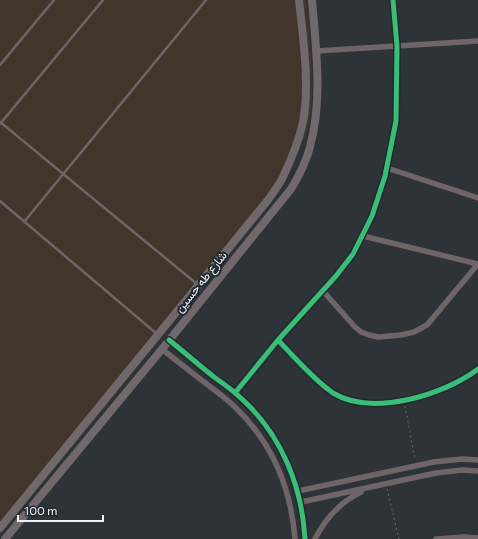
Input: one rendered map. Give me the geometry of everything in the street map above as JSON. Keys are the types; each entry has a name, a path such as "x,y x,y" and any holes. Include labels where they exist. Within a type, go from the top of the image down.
{"main road":[{"name":"شارع طه حسين","path":"0,528 268,200 283,178 298,139 303,121 305,96 304,62 299,0"},
{"name":"شارع طه حسين","path":"5,539 166,344 291,189 298,177 310,148 314,127 317,88 312,0"},
{"path":"158,335 166,344"}],"street":[{"path":"235,393 278,340 345,265 363,236 377,203 387,168 396,121 397,46 393,0"},
{"path":"316,51 478,41"},
{"path":"387,168 478,198"},
{"path":"323,291 355,327 369,336 378,337 401,335 414,332 427,326 478,264 363,236"},
{"path":"278,340 323,385 340,396 353,401 379,403 421,396 445,388 467,378 478,369"},
{"path":"166,344 235,393 255,412 274,438 289,466 298,491 306,539"},
{"path":"166,344 236,408 256,431 272,456 285,484 292,511 295,539"},
{"path":"298,491 448,460 478,460"},
{"path":"301,502 442,472 462,470 478,471"},
{"path":"314,539 336,510 356,494 368,488"},
{"path":"436,539 464,537 478,538"}],"lane":[{"path":"0,65 54,0"},
{"path":"103,0 0,123 198,285"},
{"path":"24,222 206,0"},
{"path":"0,201 158,335"}],"path":[{"path":"404,400 416,466"},
{"path":"386,484 399,539"}],"shaded area":[{"path":"0,0 306,0 311,55 312,94 310,120 305,136 287,176 273,198 159,341 0,535"}],"cycle path":[{"path":"235,393 278,340 336,276 353,254 372,216 385,176 396,121 397,46 393,0"},
{"path":"169,340 240,397 257,414 269,430 288,464 300,500 305,539"},
{"path":"278,340 297,361 333,393 349,400 367,403 387,403 407,400 427,394 446,387 478,369"}]}
